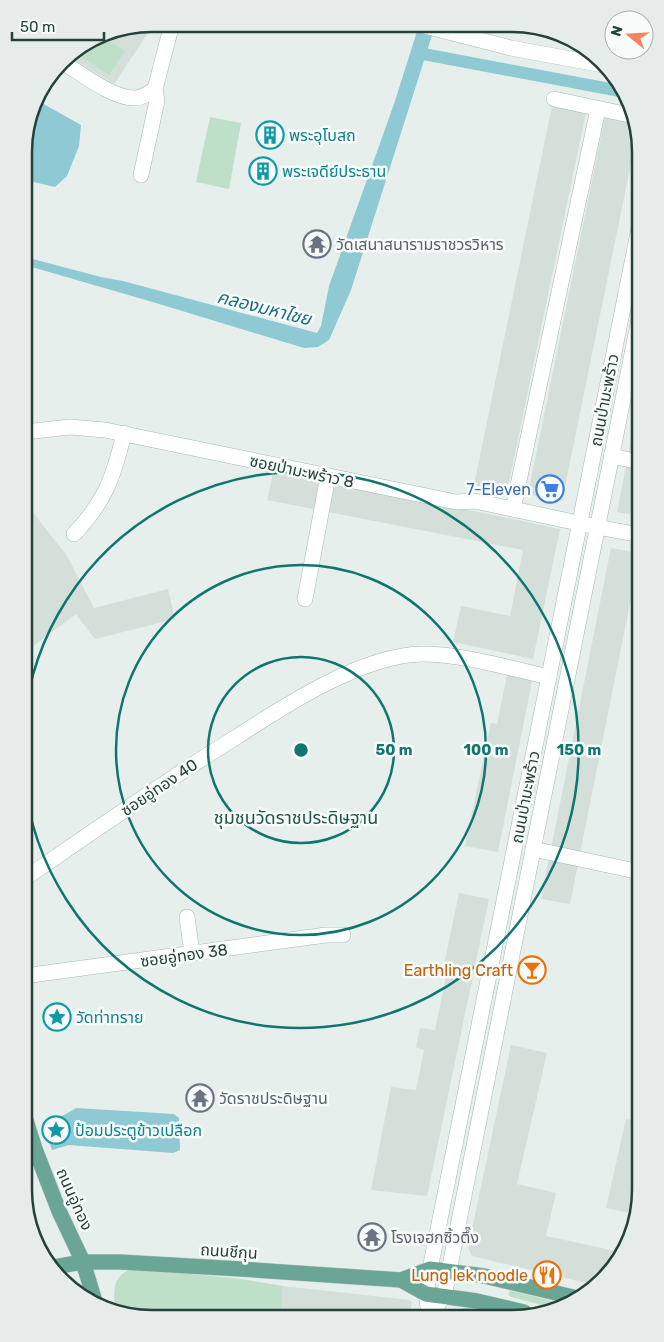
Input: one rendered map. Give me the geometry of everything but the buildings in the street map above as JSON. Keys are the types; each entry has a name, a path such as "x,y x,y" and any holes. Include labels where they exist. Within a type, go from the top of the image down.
{"main road":[{"name":"ถนนอู่ทอง","path":"32,1140 59,1211 83,1262 93,1293"},
{"name":"ถนนชีกุน","path":"60,1266 83,1262 120,1262 401,1280 430,1270 448,1271 484,1276 567,1296"},
{"name":"ถนนชีกุน","path":"401,1280 426,1294 477,1301 514,1310"}],"street":[{"path":"141,175 157,102 155,88 170,32"},
{"path":"448,32 511,48 593,64"},
{"path":"69,66 113,92 126,97 146,96 155,88"},
{"path":"554,99 625,114"},
{"path":"514,509 598,108"},
{"name":"ถนนป่ามะพร้าว","path":"430,1310 426,1294 430,1270 632,263"},
{"name":"ถนนป่ามะพร้าว","path":"433,1310 444,1296 632,354"},
{"name":"ซอยป่ามะพร้าว 8","path":"33,431 70,427 124,433 456,502 475,501 597,528 632,534"},
{"path":"74,534 98,506 109,484 117,465 124,433"},
{"path":"611,456 632,460"},
{"path":"305,599 328,476"},
{"name":"ซอยอู่ทอง 40","path":"32,872 200,759 297,699 350,673 382,660 422,654 450,656 549,677"},
{"path":"533,849 631,870"},
{"path":"187,917 192,953"},
{"name":"ซอยอู่ทอง 38","path":"32,975 326,935 343,935"}],"shaded area":[{"path":"148,32 114,84 75,60 106,42 129,35"},
{"path":"553,101 587,108 507,492 474,485"},
{"path":"606,112 626,116 632,158 562,501 528,494"},
{"path":"632,437 632,515 617,512"},
{"path":"274,469 560,529 533,659 453,642 461,606 510,616 523,550 267,500"},
{"path":"33,512 67,556 94,608 168,589 175,619 95,639 76,614 33,647"},
{"path":"611,548 632,552 632,595 570,904 541,899"},
{"path":"508,671 533,676 498,852 465,846 491,723 497,724"},
{"path":"459,893 489,899 427,1196 371,1190 391,1087 416,1090 424,1050 416,1047 420,1028 435,1030 446,976 442,974"},
{"path":"511,1045 547,1053 517,1184 556,1193 546,1236 615,1251 607,1263 587,1283 472,1256 468,1248"},
{"path":"626,1119 631,1120 631,1198 629,1213 606,1208"},
{"path":"283,1286 410,1300 412,1303 411,1310 281,1310"}],"green space":[{"path":"109,41 125,51 109,75 80,56"},
{"path":"210,117 241,123 229,189 196,182"},
{"path":"134,1268 241,1279 283,1286 281,1310 152,1310 121,1305 115,1303 115,1288 118,1278"},
{"path":"512,1291 554,1301 542,1305 511,1297 508,1294"},
{"path":"469,1307 482,1310 455,1310"}],"water":[{"path":"417,32 433,32 351,290 329,340 318,347 304,348 33,267 33,259 317,333 321,326 329,286 394,104"},
{"path":"43,104 81,125 79,146 67,176 55,187 33,182 33,144 37,121"},
{"path":"76,1108 174,1114 179,1118 180,1150 173,1153 69,1145 52,1150 43,1122 64,1115"}],"waterway":[{"path":"418,53 613,90"}],"place":[{"name":"พระอุโบสถ","path":"270,135"},
{"name":"พระเจดีย์ประธาน","path":"263,171"},
{"name":"วัดเสนาสนารามราชวรวิหาร","path":"317,244"},
{"name":"7-Eleven","path":"550,489"},
{"name":"Earthling Craft","path":"532,970"},
{"name":"วัดท่าทราย","path":"57,1017"},
{"name":"วัดราชประดิษฐาน","path":"200,1098"},
{"name":"ป้อมประตูข้าวเปลือก","path":"56,1130"},
{"name":"โรงเจฮกซิ้วตึ๊ง","path":"372,1237"},
{"name":"Lung lek noodle","path":"547,1275"}],"district":[{"name":"ชุมชนวัดราชประดิษฐาน","path":"296,818"}],"water label":[{"name":"คลองมหาไชย","path":"264,308"}]}
